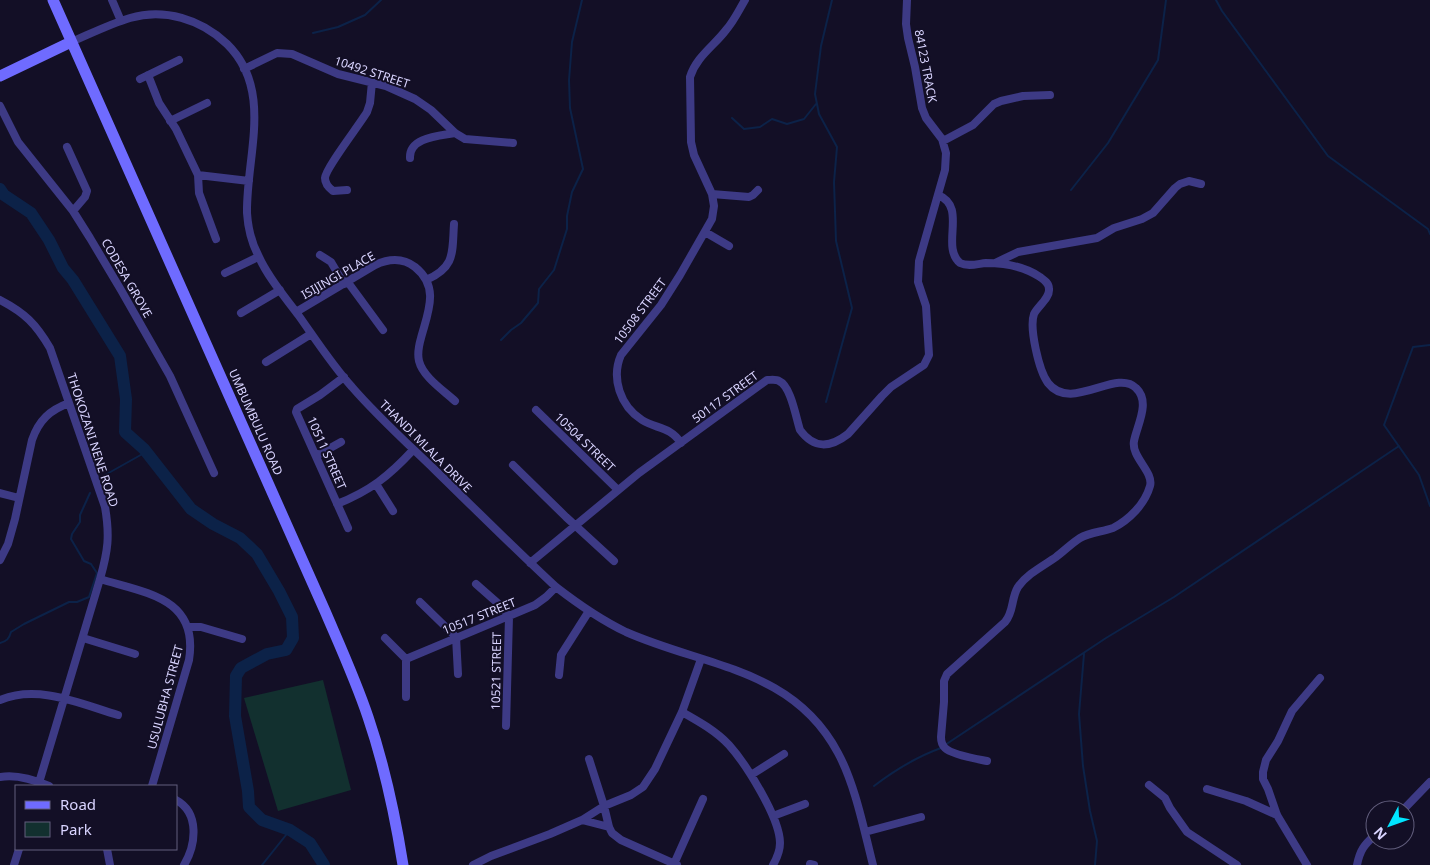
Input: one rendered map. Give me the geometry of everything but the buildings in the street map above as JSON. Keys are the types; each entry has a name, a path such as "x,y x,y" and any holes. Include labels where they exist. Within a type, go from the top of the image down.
{"main road":[{"name":"UMBUMBULU ROAD","path":"53,0 354,678 379,755 391,802 403,865"},
{"path":"0,76 71,42"}],"street":[{"path":"112,0 120,21"},
{"name":"10508 STREET","path":"680,443 674,434 662,427 642,420 630,409 620,393 616,373 621,355 661,305 712,218 712,194 690,142 690,77 692,70 699,60 729,27 746,0"},
{"name":"84123 TRACK","path":"907,0 908,38 922,108 926,118 943,141"},
{"name":"THANDI MLALA DRIVE","path":"71,42 120,21 157,15 167,15 188,20 209,30 220,38 236,55 244,69 252,88 255,106 248,222 254,246 263,266 344,377 413,450 530,563 556,587 589,612 627,632 746,674 773,686 798,703 816,721 833,743 843,762 873,865"},
{"name":"10492 STREET","path":"244,69 277,53 292,54 338,74 395,89 424,104 455,133 465,139 513,143"},
{"path":"179,60 144,77 180,137 198,175 199,193 216,239"},
{"path":"347,190 341,192 333,191 325,178 333,162 367,112 372,82"},
{"path":"987,762 950,752 942,743 944,681 947,674 1005,622 1011,612 1017,588 1026,577 1081,538 1112,528 1128,518 1141,503 1151,483 1133,446 1141,417 1142,394 1133,385 1127,383 1098,387 1067,395 1054,389 1044,378 1032,324 1036,311 1050,290 1049,287 1042,278 1026,270 995,263 963,265 956,260 953,249 953,214 951,206 949,201 938,195 945,170 946,153 943,141 974,125 994,104 1000,101 1023,96 1050,94"},
{"path":"170,121 207,103"},
{"name":"CODESA GROVE","path":"0,106 18,142 73,211 90,238 170,376 214,473"},
{"path":"410,158 411,148 416,143 455,133"},
{"path":"68,147 87,191 86,197 73,211"},
{"path":"198,175 249,181"},
{"path":"995,263 1018,252 1097,238 1114,228 1153,213 1180,184 1190,181 1201,184"},
{"path":"712,194 749,197 754,196 758,190"},
{"name":"50117 STREET","path":"680,443 763,382 778,380 782,382 791,397 800,430 808,439 818,444 831,444 843,439 882,396 901,380 919,369 927,360 929,348 926,306 918,282 919,261 938,195"},
{"path":"454,224 449,264 442,272 426,280 430,288 430,307 419,347 418,359 421,367 429,377 455,401"},
{"path":"705,232 729,246"},
{"path":"320,255 331,262 383,330"},
{"path":"225,273 258,256"},
{"name":"ISIJINGI PLACE","path":"296,312 375,265 389,260 394,259 407,262 426,280"},
{"path":"241,313 280,290"},
{"name":"THOKOZANI NENE ROAD","path":"0,300 28,318 45,340 54,357 105,507 108,532 108,545 100,579 39,784"},
{"path":"266,362 312,334"},
{"name":"10511 STREET","path":"344,377 296,410 348,528"},
{"path":"0,560 11,533 35,430 49,413 69,403"},
{"name":"10504 STREET","path":"536,410 617,489"},
{"path":"316,456 341,442"},
{"path":"530,563 617,489 680,443"},
{"path":"337,504 360,494 376,484 413,450"},
{"path":"513,465 614,561"},
{"path":"376,484 393,511"},
{"path":"0,493 19,498"},
{"path":"100,579 164,600 178,610 188,627 201,627 242,639"},
{"path":"476,584 501,606 508,617"},
{"name":"10517 STREET","path":"406,659 535,605 546,598 556,587"},
{"path":"420,602 456,638 458,674"},
{"path":"559,675 561,655 589,612"},
{"name":"10521 STREET","path":"506,726 508,617"},
{"name":"USULUBHA STREET","path":"152,785 189,660 191,642 188,627"},
{"path":"83,638 135,654"},
{"path":"385,638 406,659 406,697"},
{"path":"473,865 582,820 604,806 631,795 643,787 655,769 682,712 701,659"},
{"path":"1307,865 1277,815 1263,779 1264,765 1292,711 1320,678"},
{"path":"0,700 16,695 36,694 65,699 118,715"},
{"path":"682,712 699,721 721,738 751,775 773,816 779,834 780,850 774,865"},
{"path":"751,775 784,754"},
{"path":"589,759 612,833 621,840 675,864 703,799"},
{"path":"0,777 13,776 39,784"},
{"path":"1412,800 1430,782"},
{"path":"1149,785 1165,798 1187,832 1237,865"},
{"path":"1207,789 1246,801 1277,815"},
{"path":"178,802 190,812 194,828 189,853 184,865"},
{"path":"773,816 805,804"},
{"path":"864,832 921,817"},
{"path":"582,820 609,827"},
{"path":"1357,865 1360,852 1365,844"},
{"path":"14,865 19,850"},
{"path":"108,850 110,865"}],"green space":[{"path":"323,680 351,790 278,811 244,698"}],"waterway":[{"path":"313,33 338,27 365,15 381,0"},
{"path":"501,340 521,323 538,303 539,289 554,270 567,229 567,216 572,192 583,169 570,108 569,80 572,42 582,0"},
{"path":"826,402 852,308 836,241 834,182 837,147 819,114 815,94 821,46 832,0"},
{"path":"1071,190 1108,143 1158,60 1166,0"},
{"path":"1216,0 1222,11 1328,156 1428,229 1430,234"},
{"path":"732,118 744,129 760,127 772,119 787,124 804,119 816,104"},
{"path":"0,189 4,195 31,213 49,240 63,268 73,280 120,356 126,399 125,432 144,449 191,509 213,524 240,538 257,554 292,617 293,638 286,650 267,654 241,668 236,676 235,716 249,807 262,820 290,830 310,843 324,865"},
{"path":"1430,345 1413,347 1384,425 1419,475 1430,506"},
{"path":"945,745 1106,638 1174,597 1399,446"},
{"path":"105,475 146,452"},
{"path":"0,643 7,639 11,632 24,624 69,602 77,602 89,597 97,573 91,564 84,561 71,539 80,522 80,515 90,493"},
{"path":"1084,654 1079,714 1083,766 1097,841 1095,865"},
{"path":"874,786 906,764 941,748"},
{"path":"262,865 290,830"}]}
